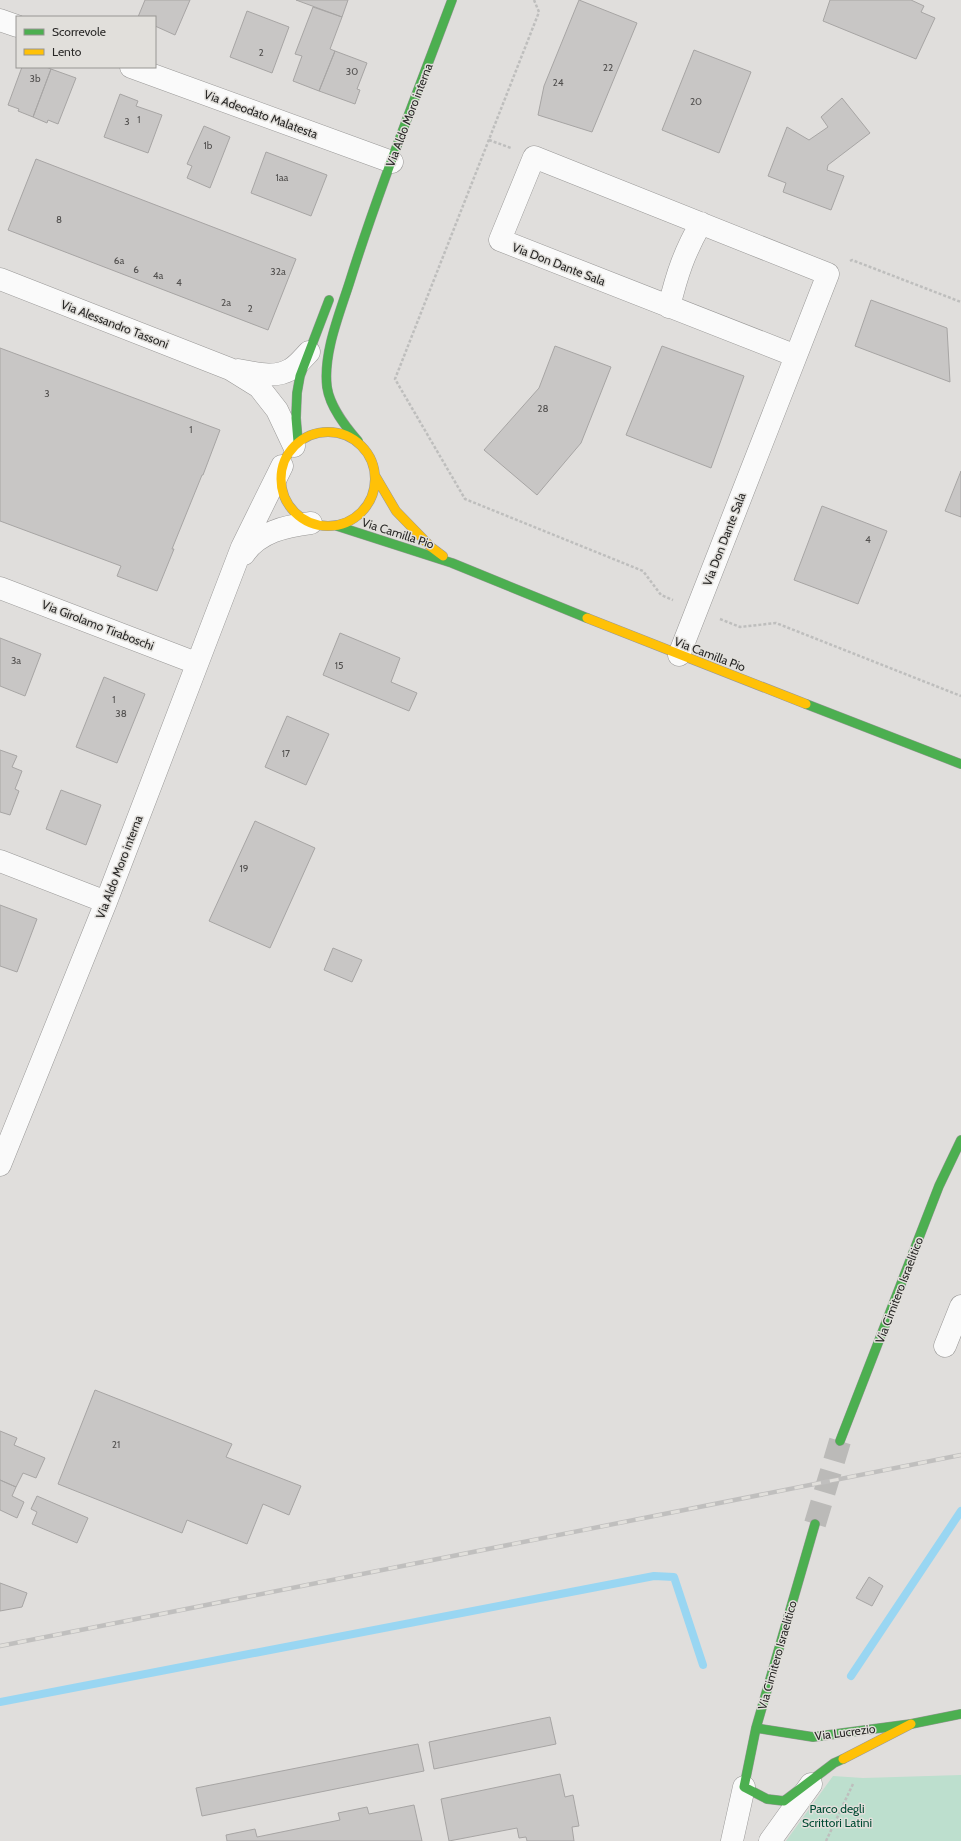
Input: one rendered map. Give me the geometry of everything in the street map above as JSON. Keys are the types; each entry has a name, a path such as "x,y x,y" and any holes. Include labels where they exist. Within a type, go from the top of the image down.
{"street":[{"name":"Via Aldo Moro interna","path":"358,441 346,427 330,399 327,385 329,347 366,229 452,0"},
{"path":"0,20 16,26"},
{"name":"Via Adeodato Malatesta","path":"134,68 392,162"},
{"name":"Via Don Dante Sala","path":"679,655 696,609 796,356 828,274 534,157 500,240 796,356"},
{"path":"669,307 678,270 686,249 701,223"},
{"name":"Via Aldo Moro interna","path":"344,272 366,229"},
{"name":"Via Alessandro Tassoni","path":"0,279 230,369 259,387 277,410 296,444"},
{"path":"296,444 297,394 300,376 333,293"},
{"name":"Via Alessandro Tassoni","path":"230,369 267,374 279,373 291,370 310,352"},
{"path":"335,431 358,441 367,451 373,464 376,477 375,490 365,508 350,521 337,526 324,526 311,523 301,518 286,500 281,478 282,466 296,444 310,435 335,431"},
{"name":"Via Aldo Moro interna","path":"1,1162 106,902 196,663 242,547 282,466"},
{"name":"Via Camilla Pio","path":"376,477 396,510 431,547 452,563"},
{"name":"Via Aldo Moro interna","path":"234,568 246,550 274,530 293,525 311,523"},
{"name":"Via Camilla Pio","path":"337,526 452,563 679,655 961,764"},
{"name":"Via Girolamo Tiraboschi","path":"0,588 196,663"},
{"path":"0,861 106,902"},
{"name":"Via Cimitero Israelitico","path":"840,1441 939,1186 961,1140"},
{"path":"945,1346 961,1306"},
{"name":"Via Cimitero Israelitico","path":"744,1787 756,1728 815,1524"},
{"name":"Via Lucrezio","path":"756,1728 813,1737 911,1724 961,1714"},
{"name":"Via Lucrezio","path":"744,1787 767,1799 784,1801 834,1763 911,1724"},
{"name":"Via Lucrezio","path":"770,1841 819,1773"},
{"path":"732,1841 744,1787"}],"path":[{"path":"534,0 539,12 395,379 464,499 643,571 661,595 740,627 776,624 961,696"},
{"path":"828,274 852,260 961,302"},
{"path":"826,1841 855,1782"}],"green space":[{"name":"Parco degli Scrittori Latini","path":"961,1775 961,1841 786,1841 833,1776 863,1778"}],"building":[{"path":"145,0 190,0 175,35 156,26 156,16 138,16"},
{"path":"296,0 348,0 342,17"},
{"path":"579,0 637,23 592,132 538,115 544,86"},
{"path":"830,0 911,0 924,6 921,12 935,18 916,59 823,21"},
{"path":"313,7 342,17 330,49 335,51 319,91 293,81 302,56 295,54"},
{"path":"247,11 289,27 272,73 230,57"},
{"path":"694,50 751,72 719,153 662,130"},
{"path":"335,51 367,63 357,89 360,90 355,104 319,91"},
{"path":"22,68 51,69 33,117 8,105"},
{"path":"51,69 76,78 58,124 48,120 47,123 33,117"},
{"path":"120,94 138,101 136,106 162,115 148,153 104,137"},
{"path":"842,98 870,133 828,165 827,170 844,176 831,210 783,192 786,183 768,176 787,127 809,140 828,127 821,117"},
{"path":"204,126 230,137 210,188 187,178 192,166 187,164"},
{"path":"266,152 327,175 311,216 251,193"},
{"path":"36,159 296,259 268,330 8,230"},
{"path":"871,300 947,328 950,382 855,346"},
{"path":"555,346 611,367 581,443 537,495 484,450 539,388"},
{"path":"662,346 744,376 711,468 626,435"},
{"path":"0,348 220,430 172,549 174,549 157,591 117,576 121,566 0,521"},
{"path":"961,471 961,517 945,511"},
{"path":"822,506 887,531 858,604 794,580"},
{"path":"340,633 400,658 391,682 417,693 409,711 323,675"},
{"path":"0,638 41,654 25,696 0,686"},
{"path":"104,677 145,694 117,763 76,747"},
{"path":"287,716 329,734 306,785 265,767"},
{"path":"0,750 17,756 12,767 22,771 15,789 19,791 10,815 0,812"},
{"path":"61,790 101,805 86,845 46,829"},
{"path":"255,821 315,848 270,948 209,921"},
{"path":"0,905 37,919 17,972 0,966"},
{"path":"333,948 362,960 352,982 324,970"},
{"path":"95,1390 232,1444 226,1457 301,1486 289,1515 263,1504 247,1544 187,1520 182,1533 58,1484"},
{"path":"0,1431 17,1438 14,1445 45,1458 36,1478 23,1473 16,1487 0,1480"},
{"path":"0,1480 16,1487 12,1496 24,1502 17,1518 0,1510"},
{"path":"37,1496 88,1518 77,1543 32,1524 37,1512 31,1509"},
{"path":"869,1577 883,1586 872,1606 856,1598"},
{"path":"0,1583 27,1593 22,1607 0,1611"},
{"path":"550,1717 556,1744 434,1769 429,1742"},
{"path":"418,1744 424,1771 202,1816 196,1788"},
{"path":"560,1774 565,1797 573,1795 579,1826 572,1827 574,1841 527,1841 526,1837 519,1838 517,1828 449,1841 441,1799"},
{"path":"414,1805 422,1841 227,1841 226,1835 255,1829 257,1837 340,1820 338,1813 367,1807 369,1814"}],"waterway":[{"path":"851,1676 961,1511"},
{"path":"0,1702 654,1576 674,1577 703,1665"}],"tunnel":[{"path":"815,1524 840,1441"}],"railway":[{"path":"0,1646 961,1455"}],"traffic: fast":[{"path":"358,441 348,429 331,402 327,387 327,361 337,322 373,212 452,0"},
{"path":"298,442 296,418 297,393 300,376 329,300"},
{"path":"337,526 452,563 587,618"},
{"path":"806,704 961,764"},
{"path":"840,1441 939,1186 961,1140"},
{"path":"815,1524 756,1728 744,1787 767,1799 784,1801 834,1763 843,1759"},
{"path":"756,1728 813,1737 911,1724 961,1714"}],"traffic: slow":[{"path":"328,432 346,435 361,446 372,461 375,479 372,497 361,512 346,523 328,526 310,523 295,512 284,497 281,479 284,461 295,446 310,435 328,432"},
{"path":"376,477 396,511 431,547 443,556"},
{"path":"587,618 806,704"},
{"path":"843,1759 911,1724"}]}
